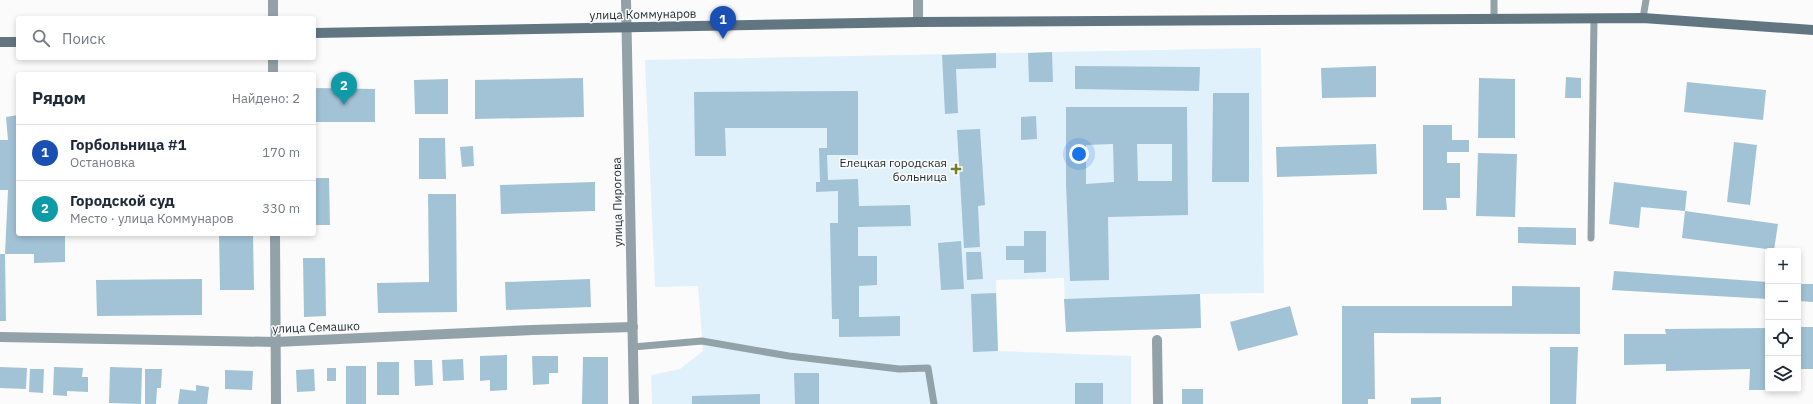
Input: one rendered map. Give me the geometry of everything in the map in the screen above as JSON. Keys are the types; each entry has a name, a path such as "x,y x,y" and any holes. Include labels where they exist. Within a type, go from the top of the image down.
{"main road":[{"name":"улица Коммунаров","path":"316,33 918,22 1643,18 1813,30"},
{"path":"0,42 16,42"}],"street":[{"path":"273,16 274,0"},
{"name":"улица Пирогова","path":"626,0 634,404"},
{"path":"918,0 918,22"},
{"path":"273,60 273,72"},
{"path":"275,236 276,404"},
{"name":"улица Семашко","path":"0,337 276,342 532,330 633,327"},
{"path":"1157,340 1158,404"}],"lane":[{"path":"1494,0 1494,19"},
{"path":"1643,18 1646,0"},
{"path":"1591,238 1594,19"},
{"path":"633,347 702,341 797,357 899,369 928,368 934,404"}],"shaded area":[{"name":"Елецкая городская больница","path":"1261,48 1264,293 1200,294 1201,328 1066,332 1064,278 996,280 998,351 1131,356 1131,404 652,404 651,375 680,369 703,351 698,286 655,287 645,60"}],"building":[{"path":"1052,52 1053,82 1029,82 1028,53"},
{"path":"996,53 996,68 956,69 958,113 945,114 942,55"},
{"path":"1075,66 1200,67 1199,91 1075,89"},
{"path":"1376,66 1376,97 1322,98 1321,68"},
{"path":"1566,77 1581,78 1581,98 1565,98"},
{"path":"583,78 584,117 475,119 475,80"},
{"path":"1479,78 1515,79 1515,138 1478,138"},
{"path":"448,79 448,114 415,114 414,80"},
{"path":"1687,82 1766,90 1763,120 1684,112"},
{"path":"316,88 375,89 375,122 316,122"},
{"path":"858,91 858,155 827,155 828,180 858,179 859,206 910,205 911,226 858,227 858,256 877,256 877,285 859,286 859,317 900,316 900,336 839,337 839,319 832,319 830,223 838,223 838,191 816,192 816,182 820,182 819,148 827,148 827,128 725,128 726,156 695,156 694,92"},
{"path":"1213,93 1249,93 1249,182 1212,182"},
{"path":"1066,107 1187,107 1188,215 1108,217 1109,280 1070,281 1066,184","holes":["1113,144 1114,182 1086,184 1086,145","1137,144 1172,144 1172,181 1138,181"]},
{"path":"16,115 16,236 65,236 65,262 34,263 34,254 5,254 8,190 0,190 0,140 8,140 6,117"},
{"path":"1036,116 1037,139 1021,140 1021,117"},
{"path":"1423,125 1452,125 1452,140 1469,140 1469,152 1447,152 1447,163 1460,163 1460,198 1446,198 1447,210 1423,210"},
{"path":"980,129 985,205 978,206 980,247 964,248 957,130"},
{"path":"419,138 445,138 446,179 419,179"},
{"path":"1734,142 1757,145 1750,205 1727,202"},
{"path":"1376,144 1377,174 1277,177 1276,147"},
{"path":"473,146 474,166 462,167 460,147"},
{"path":"1478,153 1517,154 1515,217 1476,216"},
{"path":"316,178 329,178 330,225 316,225"},
{"path":"595,182 595,211 501,214 500,185"},
{"path":"1614,182 1687,191 1685,211 1641,207 1639,228 1609,224"},
{"path":"428,194 456,194 457,312 378,313 377,283 429,282"},
{"path":"1685,211 1778,224 1774,248 1765,249 1682,238"},
{"path":"1518,227 1576,228 1576,245 1518,243"},
{"path":"1024,231 1046,231 1046,272 1024,273 1024,260 1006,260 1006,246 1024,246"},
{"path":"219,236 253,236 254,290 220,290"},
{"path":"961,241 964,289 941,290 938,243"},
{"path":"966,252 981,252 983,279 967,280"},
{"path":"0,254 5,254 6,321 0,321"},
{"path":"303,258 325,258 326,316 304,317"},
{"path":"1614,271 1765,282 1765,299 1612,290"},
{"path":"202,279 202,315 97,316 96,280"},
{"path":"590,279 591,307 506,310 505,282"},
{"path":"1801,284 1813,284 1813,302 1801,301"},
{"path":"1512,286 1580,287 1580,334 1374,333 1375,399 1368,399 1368,404 1342,404 1342,306 1512,306"},
{"path":"996,293 998,351 973,352 971,294"},
{"path":"1200,294 1201,328 1066,332 1064,299"},
{"path":"1290,306 1298,335 1238,351 1230,322"},
{"path":"1801,327 1813,327 1813,369 1801,369"},
{"path":"1765,328 1765,390 1749,390 1750,369 1666,371 1666,364 1624,365 1624,334 1666,334 1665,329"},
{"path":"1550,347 1578,347 1576,404 1550,404"},
{"path":"507,355 507,390 490,391 490,380 480,381 480,356"},
{"path":"532,356 558,356 558,373 549,373 549,384 533,385"},
{"path":"583,357 608,357 608,404 582,404"},
{"path":"463,359 464,380 443,381 442,360"},
{"path":"414,360 432,360 433,385 415,386"},
{"path":"377,362 399,362 399,395 377,395"},
{"path":"346,366 366,366 366,404 346,404"},
{"path":"0,367 27,368 26,389 0,388"},
{"path":"54,367 83,368 82,377 88,377 88,392 67,391 67,396 53,395"},
{"path":"110,367 142,368 141,404 109,403"},
{"path":"327,368 336,368 336,381 327,381"},
{"path":"30,369 44,369 43,393 29,392"},
{"path":"145,369 162,369 161,388 157,388 156,404 145,404"},
{"path":"314,369 315,391 297,392 296,370"},
{"path":"225,370 253,371 252,390 225,389"},
{"path":"794,373 819,373 819,404 795,404"},
{"path":"1075,383 1103,383 1103,404 1075,404"},
{"path":"196,385 209,387 207,404 178,404 180,389 196,391"},
{"path":"1182,389 1203,389 1203,404 1182,404"},
{"path":"760,394 760,404 692,404 692,396"},
{"path":"1441,397 1441,404 1411,404 1411,398"}],"place":[{"name":"Горбольница #1","path":"723,39"},
{"name":"Городской суд","path":"344,105"},
{"name":"Елецкая городская больница","path":"956,169"}]}
